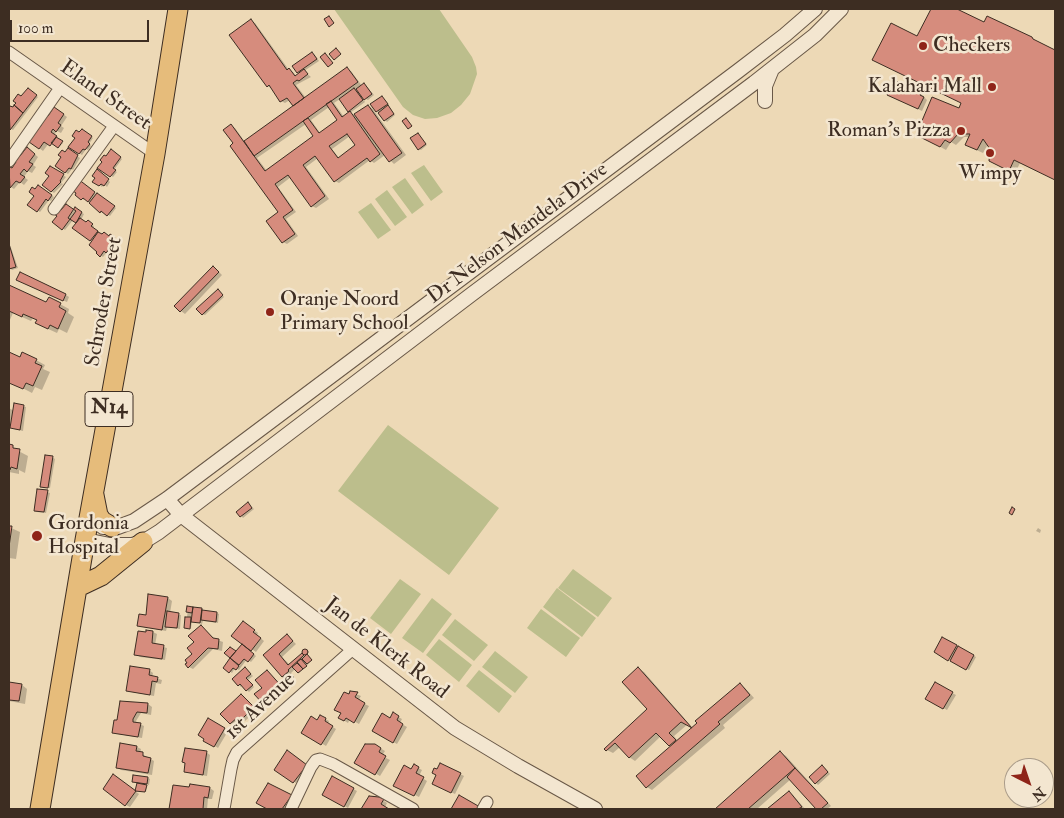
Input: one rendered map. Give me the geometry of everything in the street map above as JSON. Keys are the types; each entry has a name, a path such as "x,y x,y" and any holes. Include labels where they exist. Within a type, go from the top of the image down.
{"highway":[{"name":"Schroder Street","path":"40,809 86,531 155,154 178,9"},
{"path":"94,489 98,515 102,521 112,527"},
{"path":"78,587 101,576 143,542"}],"street":[{"name":"Dr Nelson Mandela Drive","path":"86,531 112,527 141,518 785,35 815,9"},
{"name":"Dr Nelson Mandela Drive","path":"86,531 121,546 143,542 772,68 820,30 841,9"},
{"name":"Eland Street","path":"9,52 155,154"},
{"path":"711,90 747,86 762,52"},
{"path":"765,101 765,86 772,68"},
{"path":"9,161 60,88"},
{"path":"54,209 114,126"},
{"name":"Jan de Klerk Road","path":"167,499 181,515 412,696 469,738 595,809"},
{"name":"1st Avenue","path":"224,809 233,760 238,752 353,649"},
{"path":"291,809 310,767 316,760 326,760 413,809"}],"green space":[{"path":"334,9 439,9 472,57 476,67 477,74 470,94 451,113 437,118 425,119 413,115 403,107"},
{"path":"424,165 443,192 431,201 411,173"},
{"path":"405,178 424,205 412,214 392,187"},
{"path":"387,190 407,217 395,226 375,199"},
{"path":"371,203 391,230 378,239 358,212"},
{"path":"388,425 499,508 449,575 338,491"},
{"path":"573,569 612,598 598,617 558,588"},
{"path":"400,579 421,594 391,634 370,618"},
{"path":"557,588 596,618 582,637 543,607"},
{"path":"432,598 452,614 423,653 402,638"},
{"path":"541,609 580,638 566,657 527,628"},
{"path":"455,619 488,645 474,661 442,635"},
{"path":"439,639 472,665 459,682 426,655"},
{"path":"495,651 528,677 515,693 482,667"},
{"path":"479,670 512,696 499,713 466,686"}],"building":[{"name":"Kalahari Mall","path":"931,9 957,9 984,22 987,16 1055,50 1055,180 1014,160 1009,171 989,161 990,149 983,139 977,150 965,145 970,134 958,134 950,143 945,140 940,147 916,135 932,97 959,108 961,103 872,60 891,23 917,36"},
{"path":"329,16 334,23 329,27 324,19"},
{"path":"251,19 287,70 289,68 295,76 304,69 308,74 293,83 304,98 293,106 287,98 280,102 269,85 267,87 229,35"},
{"path":"336,48 341,54 334,60 329,54"},
{"path":"312,52 317,59 297,73 292,66"},
{"path":"325,53 333,63 328,67 320,57"},
{"path":"347,67 358,82 254,156 244,141"},
{"path":"894,80 921,92 920,95 924,97 918,109 887,95"},
{"path":"364,83 372,94 364,100 356,89"},
{"path":"28,88 37,95 23,113 14,105 16,103 13,101 18,94 21,96"},
{"path":"354,88 363,100 348,112 339,99"},
{"path":"382,96 388,104 376,112 370,104"},
{"path":"331,101 342,117 350,111 380,154 370,162 367,158 334,182 315,156 303,165 325,196 311,207 288,175 275,184 293,210 283,217 295,234 282,243 266,221 278,212 230,146 233,143 223,130 231,124 265,171 313,136 303,121 308,118 319,133 337,120 326,104","holes":["347,134 355,145 338,158 329,146"]},
{"path":"14,105 23,113 10,130 9,108"},
{"path":"368,105 402,153 389,162 354,114"},
{"path":"388,105 394,114 384,121 378,113"},
{"path":"54,107 64,114 58,123 61,125 56,132 53,129 51,132 57,136 50,146 44,142 39,149 29,142 42,121"},
{"path":"406,118 412,126 408,129 402,121"},
{"path":"82,129 92,136 88,142 90,144 79,154 68,147 75,138 72,136 76,130 79,132"},
{"path":"418,133 426,144 418,150 410,138"},
{"path":"56,137 63,141 58,148 51,143"},
{"path":"27,147 35,154 29,162 33,164 27,172 24,169 20,174 25,177 20,183 16,181 10,188 9,168 12,168 16,162 14,161 18,154 20,156"},
{"path":"68,148 78,155 71,169 69,168 65,173 55,166 61,157 58,155 62,150 65,152"},
{"path":"111,149 121,157 113,168 116,170 110,177 97,168 102,162 100,160"},
{"path":"50,166 64,174 61,182 51,192 42,185 49,176 45,173"},
{"path":"97,169 109,179 104,186 101,184 99,186 92,182 95,178 92,176"},
{"path":"78,179 95,192 88,202 83,198 81,200 70,189"},
{"path":"38,185 52,195 48,201 46,199 37,212 27,205 34,196 29,192 32,187 35,189"},
{"path":"97,193 115,206 107,216 101,211 100,213 89,203"},
{"path":"66,204 76,211 62,230 52,222 57,216 54,214"},
{"path":"75,207 82,212 76,223 68,218"},
{"path":"80,218 86,222 88,220 93,224 91,226 98,231 90,241 72,228"},
{"path":"98,232 102,234 104,232 109,236 110,234 115,237 112,241 114,243 100,257 89,245"},
{"path":"9,244 16,267 9,269"},
{"path":"213,266 219,272 180,312 174,306"},
{"path":"20,272 66,294 63,301 16,280"},
{"path":"9,285 46,302 49,297 61,303 59,307 66,311 58,329 50,325 48,329 35,323 37,320 23,314 22,317 9,311"},
{"path":"218,289 223,295 202,315 196,309"},
{"path":"9,352 20,357 22,352 37,359 35,363 42,366 33,386 26,383 23,389 9,383"},
{"path":"14,403 24,405 20,430 10,428"},
{"path":"9,444 13,445 13,448 20,449 17,469 11,467 9,469"},
{"path":"45,455 53,456 48,488 40,487"},
{"path":"37,489 48,490 44,512 34,511"},
{"path":"248,502 252,508 240,517 236,512"},
{"path":"1012,507 1015,509 1012,515 1009,513"},
{"path":"9,526 12,526 9,547"},
{"path":"148,594 168,597 162,630 137,626 139,614 146,615"},
{"path":"187,606 193,607 192,613 186,612"},
{"path":"193,607 202,608 200,623 191,622"},
{"path":"202,610 217,612 216,622 201,620"},
{"path":"167,611 179,613 177,628 165,627"},
{"path":"185,617 191,617 190,629 184,628"},
{"path":"243,621 255,630 253,632 261,638 251,651 231,636"},
{"path":"201,625 213,638 219,639 218,649 208,648 188,668 185,660 192,654 187,648 194,642 188,636"},
{"path":"146,630 153,631 152,643 164,645 162,659 134,655 138,631 146,632"},
{"path":"287,634 293,641 279,654 288,665 302,653 304,655 282,677 263,655"},
{"path":"942,637 957,645 948,661 934,652"},
{"path":"242,644 254,654 248,662 244,659 239,665 230,658"},
{"path":"958,646 974,655 966,670 950,661"},
{"path":"230,647 236,651 230,658 224,653"},
{"path":"305,649 308,652 305,655 302,652"},
{"path":"307,654 312,660 307,664 302,659"},
{"path":"230,658 239,666 236,670 233,668 229,673 223,668"},
{"path":"301,659 307,666 303,669 297,662"},
{"path":"297,663 303,669 298,673 292,667"},
{"path":"130,666 150,669 149,675 158,677 157,682 152,681 150,695 126,691"},
{"path":"245,667 251,674 246,678 253,685 246,691 232,679"},
{"path":"638,667 692,728 681,722 669,733 676,740 669,746 656,733 629,758 615,743 606,751 604,749 647,709 622,682"},
{"path":"267,670 283,688 264,705 254,694 262,688 255,680"},
{"path":"287,674 288,676 291,674 294,677 288,683 283,677"},
{"path":"9,682 22,684 19,701 9,700"},
{"path":"935,682 953,692 943,709 925,699"},
{"path":"740,683 750,695 718,722 720,724 646,788 636,776 697,723 695,721"},
{"path":"350,691 358,692 355,697 365,703 354,723 346,718 344,721 338,718 341,713 334,710 344,692 349,694"},
{"path":"241,694 254,707 241,720 238,717 230,724 220,714"},
{"path":"120,701 148,703 147,713 137,712 133,719 133,722 141,723 138,737 112,733 114,720 117,720"},
{"path":"393,712 399,716 397,720 403,724 393,743 372,731 382,713 390,718"},
{"path":"320,715 326,718 325,721 333,726 321,745 301,733 311,716 317,720"},
{"path":"208,718 225,728 214,747 203,741 204,739 198,735"},
{"path":"120,743 137,746 136,751 143,752 143,756 151,758 148,773 116,768"},
{"path":"365,744 375,744 381,748 379,752 386,756 375,775 354,763"},
{"path":"185,748 207,751 203,775 184,772 185,763 182,762"},
{"path":"287,750 307,765 293,783 274,770"},
{"path":"780,751 795,768 748,809 715,809"},
{"path":"440,763 461,773 451,793 432,784 436,775 432,773 434,768 437,769"},
{"path":"414,764 419,767 416,773 424,777 414,796 393,786 404,765 411,769"},
{"path":"822,765 828,772 815,784 809,777"},
{"path":"795,768 828,803 821,809 816,809 787,777"},
{"path":"113,774 136,791 125,806 103,789"},
{"path":"133,775 148,777 147,784 132,782"},
{"path":"332,776 354,788 344,807 322,795"},
{"path":"137,783 147,785 145,792 135,791"},
{"path":"268,783 292,795 282,809 267,809 256,803"},
{"path":"190,784 210,787 208,798 204,797 203,809 169,809 173,785 189,787"},
{"path":"789,791 802,807 798,809 767,809"},
{"path":"459,795 480,807 479,809 451,809"},
{"path":"369,796 384,799 381,804 389,809 361,809"}],"place":[{"name":"Checkers","path":"923,46"},
{"name":"Kalahari Mall","path":"992,87"},
{"name":"Roman's Pizza","path":"961,131"},
{"name":"Wimpy","path":"990,153"},
{"name":"Oranje Noord Primary School","path":"270,312"},
{"name":"Gordonia Hospital","path":"37,536"}]}
